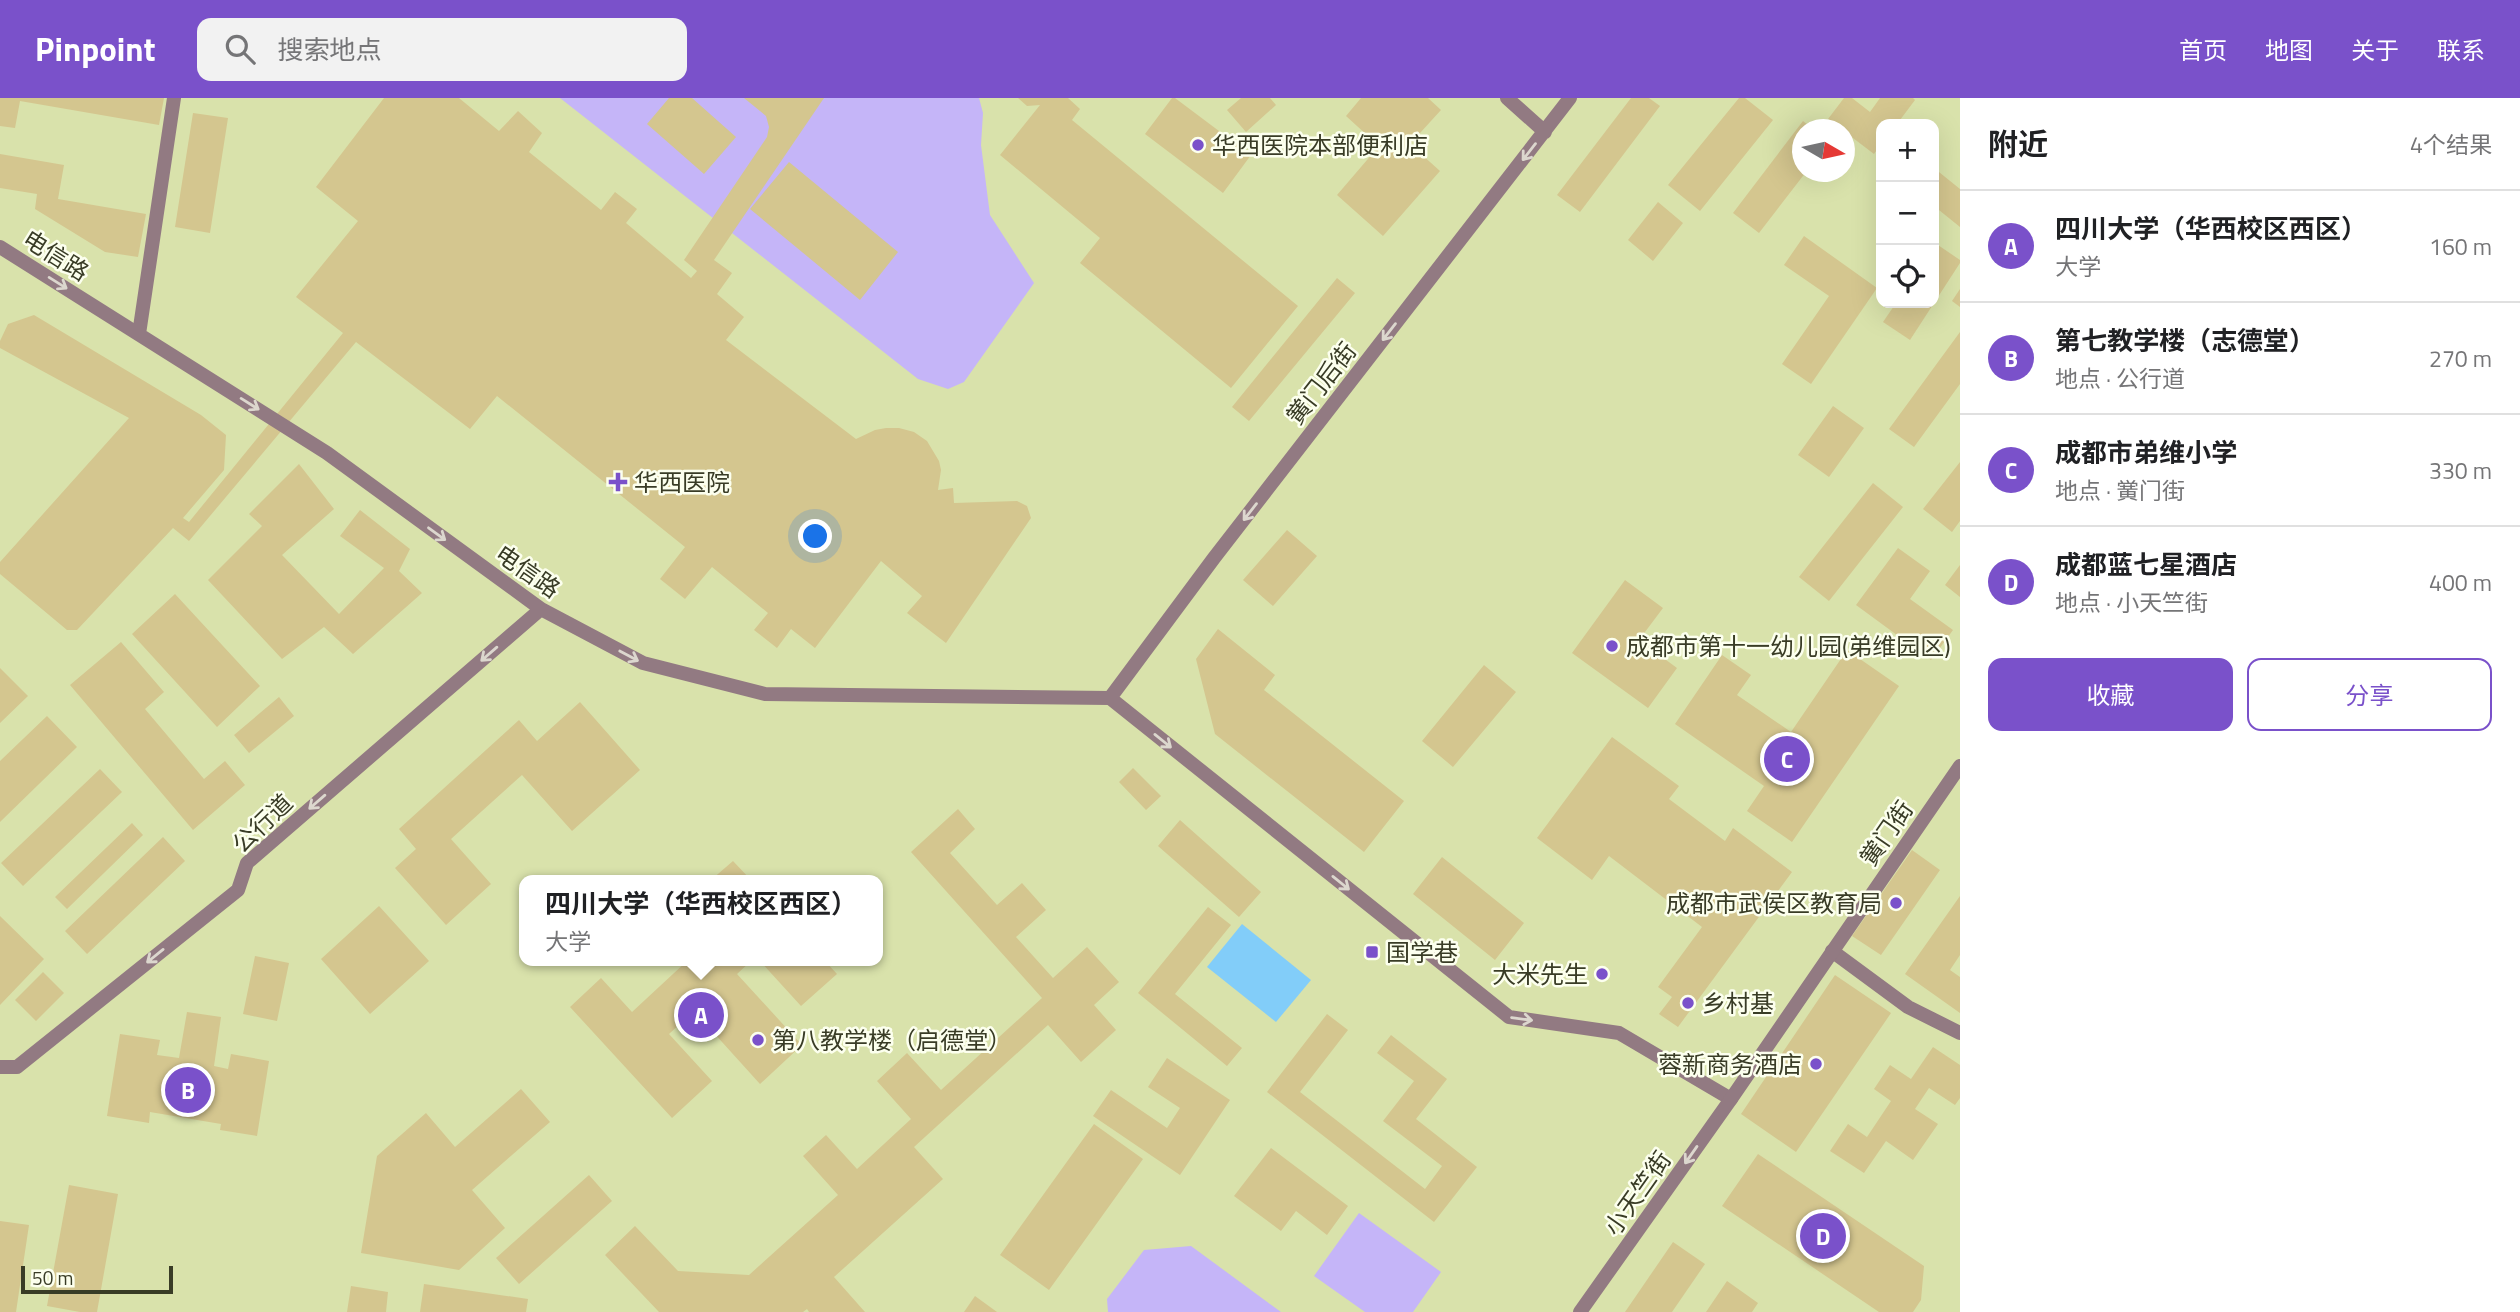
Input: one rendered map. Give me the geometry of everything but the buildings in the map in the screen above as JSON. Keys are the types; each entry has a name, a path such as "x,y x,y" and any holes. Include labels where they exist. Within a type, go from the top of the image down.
{"street":[{"path":"139,334 174,98"},
{"path":"1507,98 1545,132"},
{"name":"黉门后街","path":"1110,698 1214,558 1570,98"},
{"name":"电信路","path":"0,247 327,453 541,609 643,663 765,694 1110,698"},
{"name":"公行道","path":"0,1075 17,1067 238,890 247,863 541,609"},
{"path":"1110,698 1508,1017 1619,1033 1731,1099"},
{"name":"黉门街","path":"1731,1099 1960,766"},
{"path":"1832,951 1908,1007 1960,1033"},
{"path":"0,1067 17,1067"},
{"name":"小天竺街","path":"1580,1312 1731,1099"}],"shaded area":[{"path":"560,98 979,98 983,113 981,145 990,215 1034,283 964,382 948,389 918,379"},
{"path":"1359,1213 1441,1272 1413,1312 1365,1312 1314,1276"},
{"path":"1191,1246 1281,1312 1108,1312 1107,1299 1144,1250"}],"water":[{"path":"1242,924 1311,980 1276,1022 1207,967"}],"place":[{"name":"华西医院本部便利店","path":"1198,145"},
{"name":"华西医院","path":"618,482"},
{"name":"成都市第十一幼儿园(弟维园区)","path":"1612,646"},
{"name":"成都市弟维小学","path":"1787,759"},
{"name":"成都市武侯区教育局","path":"1896,903"},
{"name":"国学巷","path":"1372,952"},
{"name":"大米先生","path":"1602,974"},
{"name":"乡村基","path":"1688,1003"},
{"name":"四川大学（华西校区西区）","path":"701,1015"},
{"name":"第八教学楼（启德堂）","path":"758,1040"},
{"name":"蓉新商务酒店","path":"1816,1064"},
{"name":"第七教学楼（志德堂）","path":"188,1090"},
{"name":"成都蓝七星酒店","path":"1823,1236"}]}
